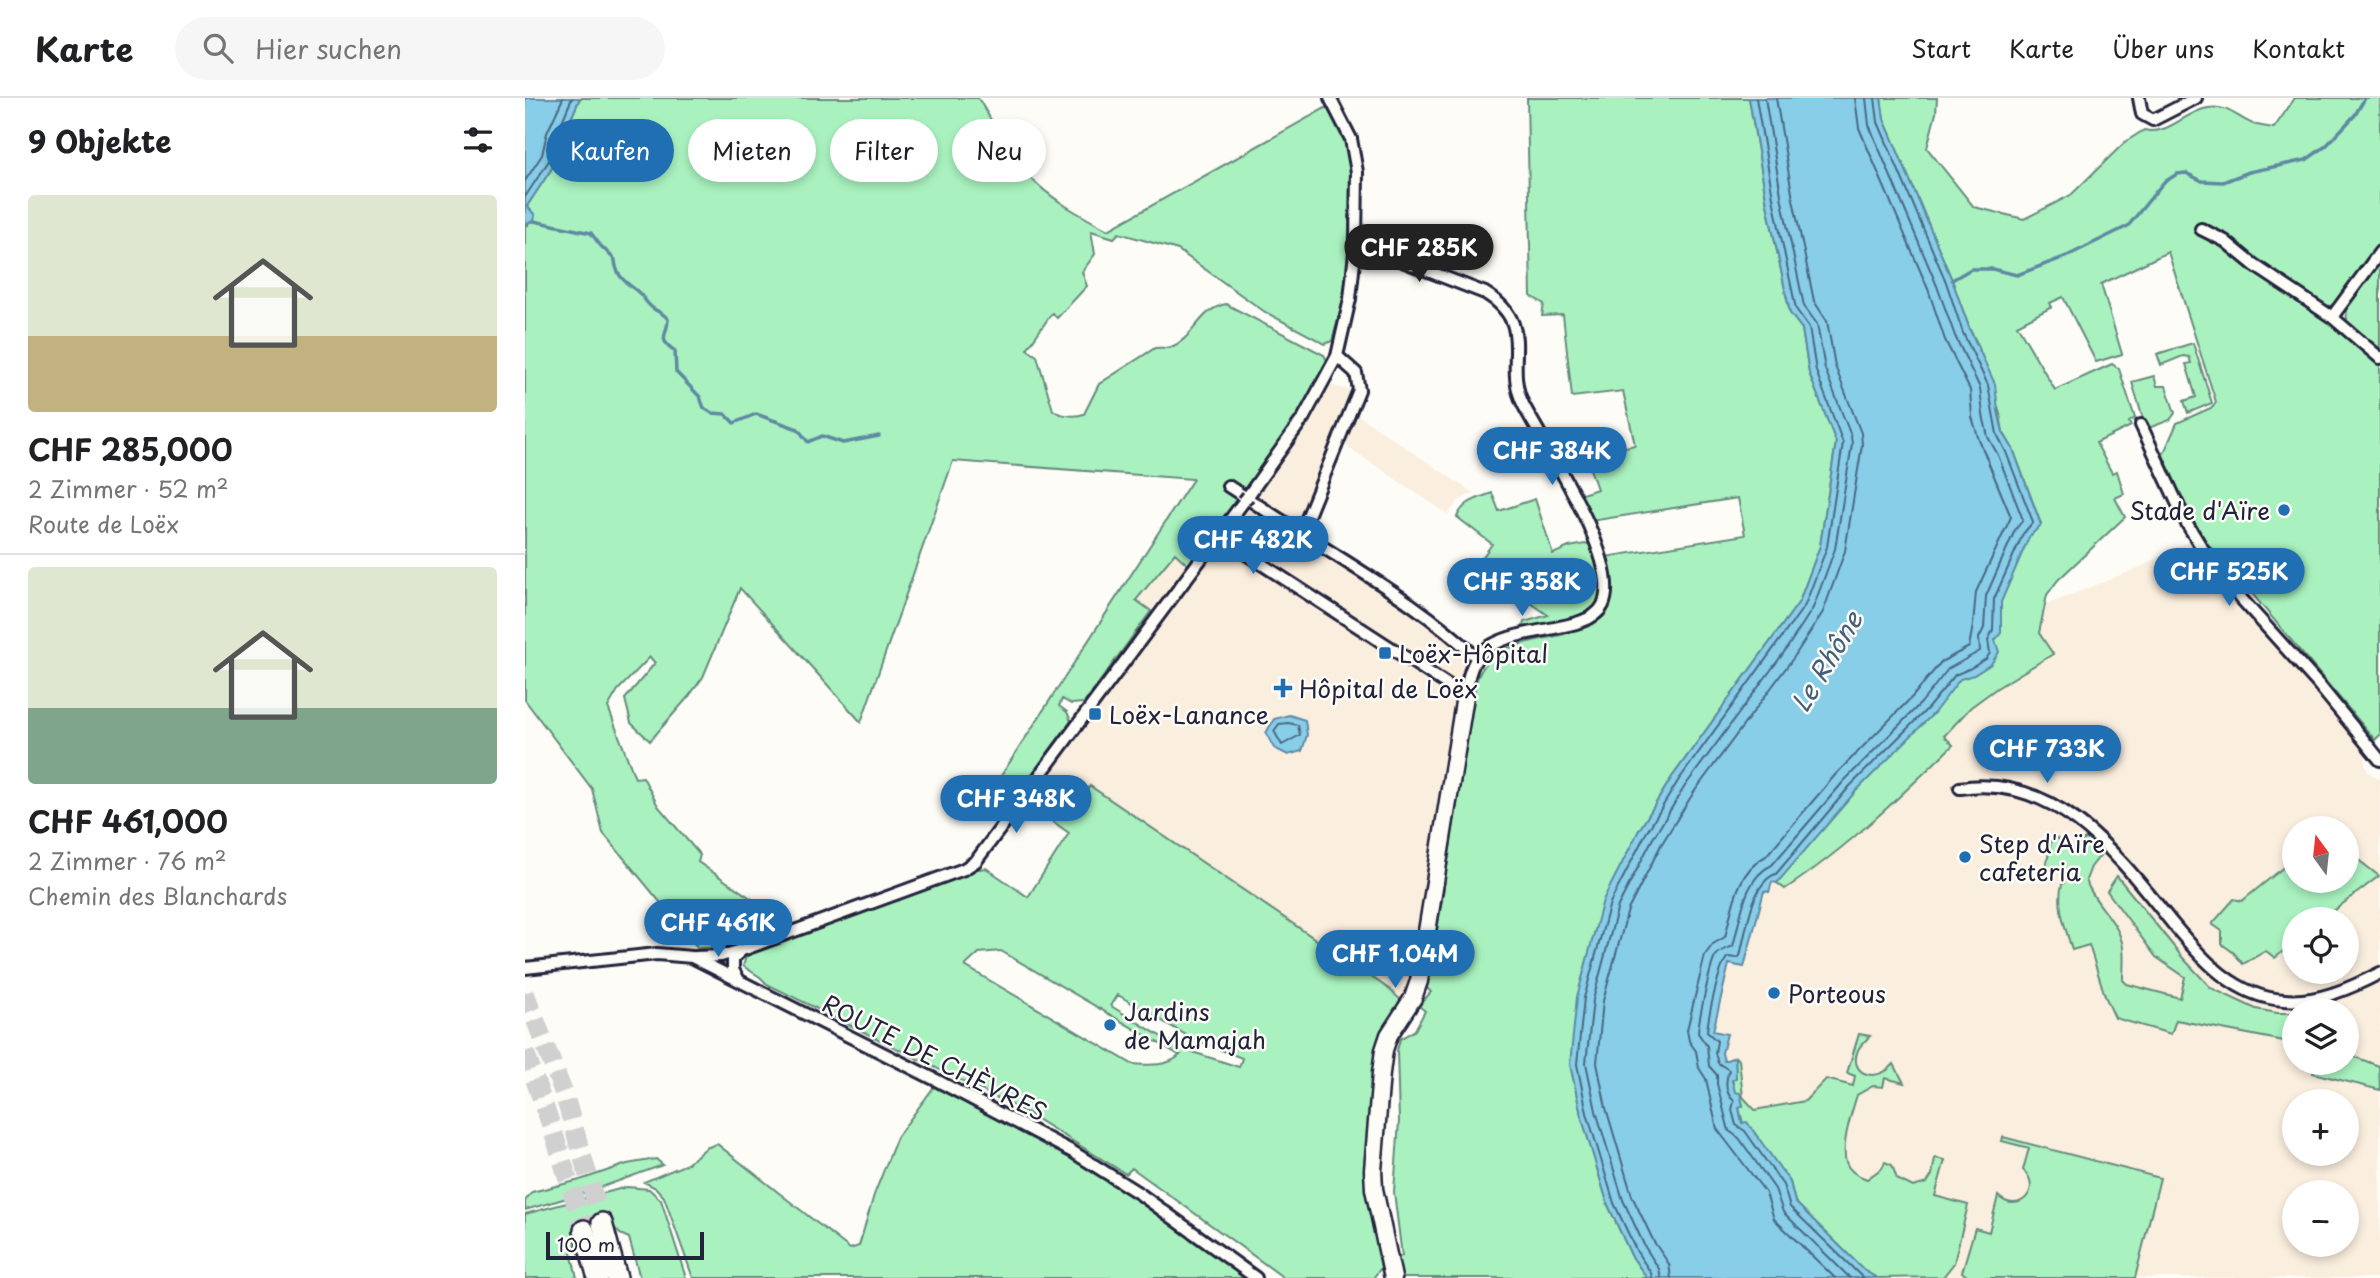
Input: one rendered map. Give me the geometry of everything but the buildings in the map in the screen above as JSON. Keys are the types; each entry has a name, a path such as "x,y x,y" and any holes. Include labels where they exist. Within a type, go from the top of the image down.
{"highway":[{"path":"598,1278 593,1226 618,1278"}],"street":[{"path":"692,957 721,956 745,948 964,869 976,861 1217,535 1232,519 1304,416 1338,356 1350,299 1356,243 1355,157 1351,139 1331,98"},
{"path":"2139,98 2142,114 2154,120 2196,98"},
{"path":"2201,229 2225,241 2254,265 2332,317 2380,358"},
{"path":"1356,243 1485,293 1500,303 1514,325 1518,341 1514,371 1521,399 1571,491 1603,564 1607,583 1601,608 1591,618 1520,635 1487,649 1477,659 1470,674 1419,981 1413,998 1389,1035 1382,1060 1373,1170 1374,1189 1393,1278"},
{"path":"2332,317 2380,252"},
{"path":"1301,533 1359,390 1356,373 1338,356"},
{"path":"2141,425 2186,522 2202,548 2237,594 2377,747 2380,760"},
{"path":"1228,485 1419,611 1450,633 1477,659"},
{"path":"1217,535 1465,696"},
{"path":"1960,788 1996,786 2013,790 2047,802 2076,819 2131,872 2207,962 2225,978 2254,994 2282,1000 2312,999 2349,988 2380,973"},
{"path":"739,981 733,970 733,958 745,948"},
{"name":"ROUTE DE CHÈVRES","path":"525,968 657,954 692,957 1073,1152 1140,1194 1256,1278"}],"shaded area":[{"name":"Hôpital de Loëx","path":"1318,382 1364,394 1356,414 1473,493 1459,500 1448,514 1342,443 1307,537 1419,611 1415,618 1458,648 1465,665 1415,984 1403,1002 1389,989 1090,787 1084,796 1046,769 1157,616 1135,600 1175,553 1189,564 1298,416"},
{"path":"2191,540 2232,596 2360,743 2366,752 2365,765 2368,772 2380,780 2380,1278 1919,1278 1743,1097 1739,1061 1724,1061 1723,1047 1713,1031 1729,964 1744,967 1764,891 1772,881 1785,889 1811,872 1906,791 1953,745 1944,736 1971,707 2052,654 2039,633 2046,605 2141,567"}],"green space":[{"path":"580,98 978,98 991,119 952,119 952,182 1035,182 1056,199 1108,230 1329,106 1344,136 1350,159 1349,256 1342,305 1332,341 1325,344 1265,312 1178,250 1119,233 1114,238 1091,231 1095,254 1082,272 1087,286 1057,318 1052,313 1027,349 1037,356 1053,410 1072,416 1084,414 1099,384 1155,348 1169,348 1179,343 1209,312 1226,304 1324,355 1328,362 1298,416 1188,565 1175,553 1136,600 1151,611 1084,703 1071,704 1062,699 1059,706 1067,712 1071,721 1000,818 984,802 1193,479 953,461 861,722 740,588 703,677 650,741 631,723 625,699 655,663 650,657 618,690 608,707 635,778 643,777 658,806 700,855 698,862 793,927 735,944 698,948 603,833 592,789 525,700 527,206 546,177 546,182 674,182 674,119 571,119"},
{"path":"1527,98 1749,98 1767,204 1790,313 1802,329 1809,373 1836,442 1820,546 1799,602 1672,777 1638,832 1570,1064 1581,1115 1608,1205 1631,1255 1647,1278 1399,1278 1395,1258 1402,1256 1394,1192 1399,1121 1397,1051 1400,1039 1415,1030 1425,1011 1419,1006 1431,992 1423,984 1429,956 1435,943 1476,682 1482,669 1501,652 1513,646 1565,634 1559,622 1523,627 1524,622 1548,615 1477,565 1492,544 1457,517 1467,504 1492,493 1499,511 1535,499 1553,554 1569,547 1591,543 1606,557 1745,535 1738,498 1591,521 1579,495 1597,489 1589,466 1599,464 1595,453 1635,445 1623,391 1572,397 1563,315 1542,316 1544,304 1531,296"},
{"path":"1881,98 1937,98 1927,148 1974,207 2024,219 2071,195 2125,142 2144,130 2161,130 2199,110 2221,108 2253,124 2274,128 2295,98 2380,98 2380,244 2335,305 2322,307 2337,325 2380,364 2380,735 2375,740 2249,590 2243,592 2205,543 2193,523 2163,455 2177,423 2213,407 2216,402 2168,252 2101,284 2122,354 2096,362 2063,297 2050,303 2052,307 2017,325 2055,390 2112,364 2119,369 2135,418 2129,422 2131,426 2096,443 2112,473 2117,471 2124,494 2115,498 2125,517 2058,580 2047,595 2039,633 2053,654 1971,707 1944,736 1953,745 1851,839 1785,889 1777,883 2007,559 2041,524 2013,449 2003,432 1978,345 1884,119"},
{"path":"2380,261 2380,352 2347,322 2346,306"},
{"path":"2193,343 2212,403 2188,413 2184,401 2196,397 2186,364 2191,363 2189,357 2183,356 2161,365 2157,354"},
{"path":"2154,376 2157,386 2166,386 2175,413 2170,420 2146,429 2132,382"},
{"path":"1055,776 1083,796 1090,786 1389,989 1403,1002 1368,1152 1385,1263 1373,1278 1284,1278 1132,1168 1126,1174 1027,1113 767,984 743,966 746,957 755,951 972,870 986,868 1028,897 1069,833 1032,807","holes":["1001,951 1179,1055 1180,1055 1170,1062 1132,1064 965,966 979,953","1118,995 1193,1039 1242,1058 1239,1067 1180,1048 1111,1006"]},
{"path":"2052,835 2074,850 2086,838 2102,853 2091,867 2086,880 2119,933 2123,951 2123,980 2127,984 2180,998 2185,977 2156,957 2107,891 2117,876 2183,958 2211,988 2256,1009 2282,1013 2282,1041 2176,1020 2171,1034 2115,1018 2089,945 2072,950 2061,909 2063,870 2046,868"},
{"path":"2359,860 2379,876 2359,891"},
{"path":"2282,869 2282,893 2357,893 2339,907 2282,907 2282,952 2275,958 2266,951 2243,964 2222,944 2222,931 2212,924 2234,899 2242,901"},
{"path":"1859,1034 1870,1036 1858,1050 1856,1058 1860,1070 1865,1074 1879,1074 1894,1064 1904,1083 1885,1078 1883,1087 1873,1086 1857,1095 1846,1134 1847,1165 1859,1176 1867,1179 1882,1168 1885,1162 1892,1165 1897,1179 1913,1187 1927,1183 1932,1175 1935,1158 1945,1160 1935,1196 1968,1205 1954,1263 1943,1277 1877,1278 1865,1271 1795,1202 1790,1182 1743,1123 1739,1108 1743,1106 1740,1093 1735,1093 1732,1079 1736,1072 1735,1057 1739,1060 1743,1097 1755,1110 1805,1101 1826,1079 1853,1086 1855,1076 1847,1073"},
{"path":"2359,1058 2379,1066 2380,1090 2321,1075 2359,1075"},
{"path":"936,1084 1072,1156 1129,1193 1246,1278 693,1278 664,1197 656,1188 644,1182 687,1164 706,1148 717,1144 850,1249 859,1246 874,1195 897,1137"},
{"path":"2003,1137 2160,1178 2135,1278 1969,1278 1962,1272 1975,1228 1989,1232 1998,1196 2013,1203 2020,1202 2030,1192 2029,1177 2023,1170 2029,1148 2002,1141"},
{"path":"656,1159 663,1165 588,1192 525,1210 525,1201 532,1192 627,1164"},
{"path":"627,1187 649,1189 661,1200 686,1278 640,1278 629,1238 620,1234 608,1221 579,1236 576,1248 571,1252 577,1278 525,1278 525,1214"}],"water":[{"path":"525,98 580,98 571,119 546,119 546,177 527,206 535,215 534,221 525,224"},
{"name":"Le Rhône","path":"1749,98 1881,98 1884,119 1952,280 1970,330 1995,384 2003,432 2013,449 2041,525 2029,537 2001,602 2001,633 1995,640 1999,652 1991,664 1974,675 1960,679 1933,714 1856,791 1777,883 1772,882 1769,892 1764,891 1744,967 1729,964 1713,1031 1727,1034 1722,1053 1724,1061 1735,1057 1736,1078 1732,1080 1735,1092 1740,1093 1743,1106 1739,1108 1742,1123 1747,1122 1790,1182 1795,1202 1865,1271 1877,1278 1647,1278 1631,1255 1608,1205 1581,1115 1570,1064 1577,997 1603,900 1638,832 1672,777 1799,602 1820,546 1836,442 1809,373 1802,329 1790,313 1767,204"},
{"path":"1289,715 1305,720 1307,735 1302,751 1288,755 1274,748 1266,733 1274,719"}],"waterway":[{"path":"1952,280 1971,269 1992,269 2017,275 2067,256 2128,226 2163,183 2177,174 2186,173 2202,181 2223,182 2249,172 2306,160 2326,146 2355,115 2365,98"},
{"path":"534,221 591,233 615,260 622,279 668,319 664,340 675,351 676,372 700,397 704,408 712,413 725,414 734,423 756,414 798,429 808,442 822,436 843,443 879,436"}],"tunnel":[{"path":"525,993 564,1094 602,1223"},
{"path":"525,1052 584,1230"}],"place":[{"name":"Stade d'Aïre","path":"2284,510"},
{"name":"Loëx-Hôpital","path":"1385,653"},
{"name":"Hôpital de Loëx","path":"1283,688"},
{"name":"Loëx-Lanance","path":"1095,714"},
{"name":"Step d'Aïre cafeteria","path":"1965,857"},
{"name":"Porteous","path":"1774,993"},
{"name":"Jardins de Mamajah","path":"1110,1025"}]}
